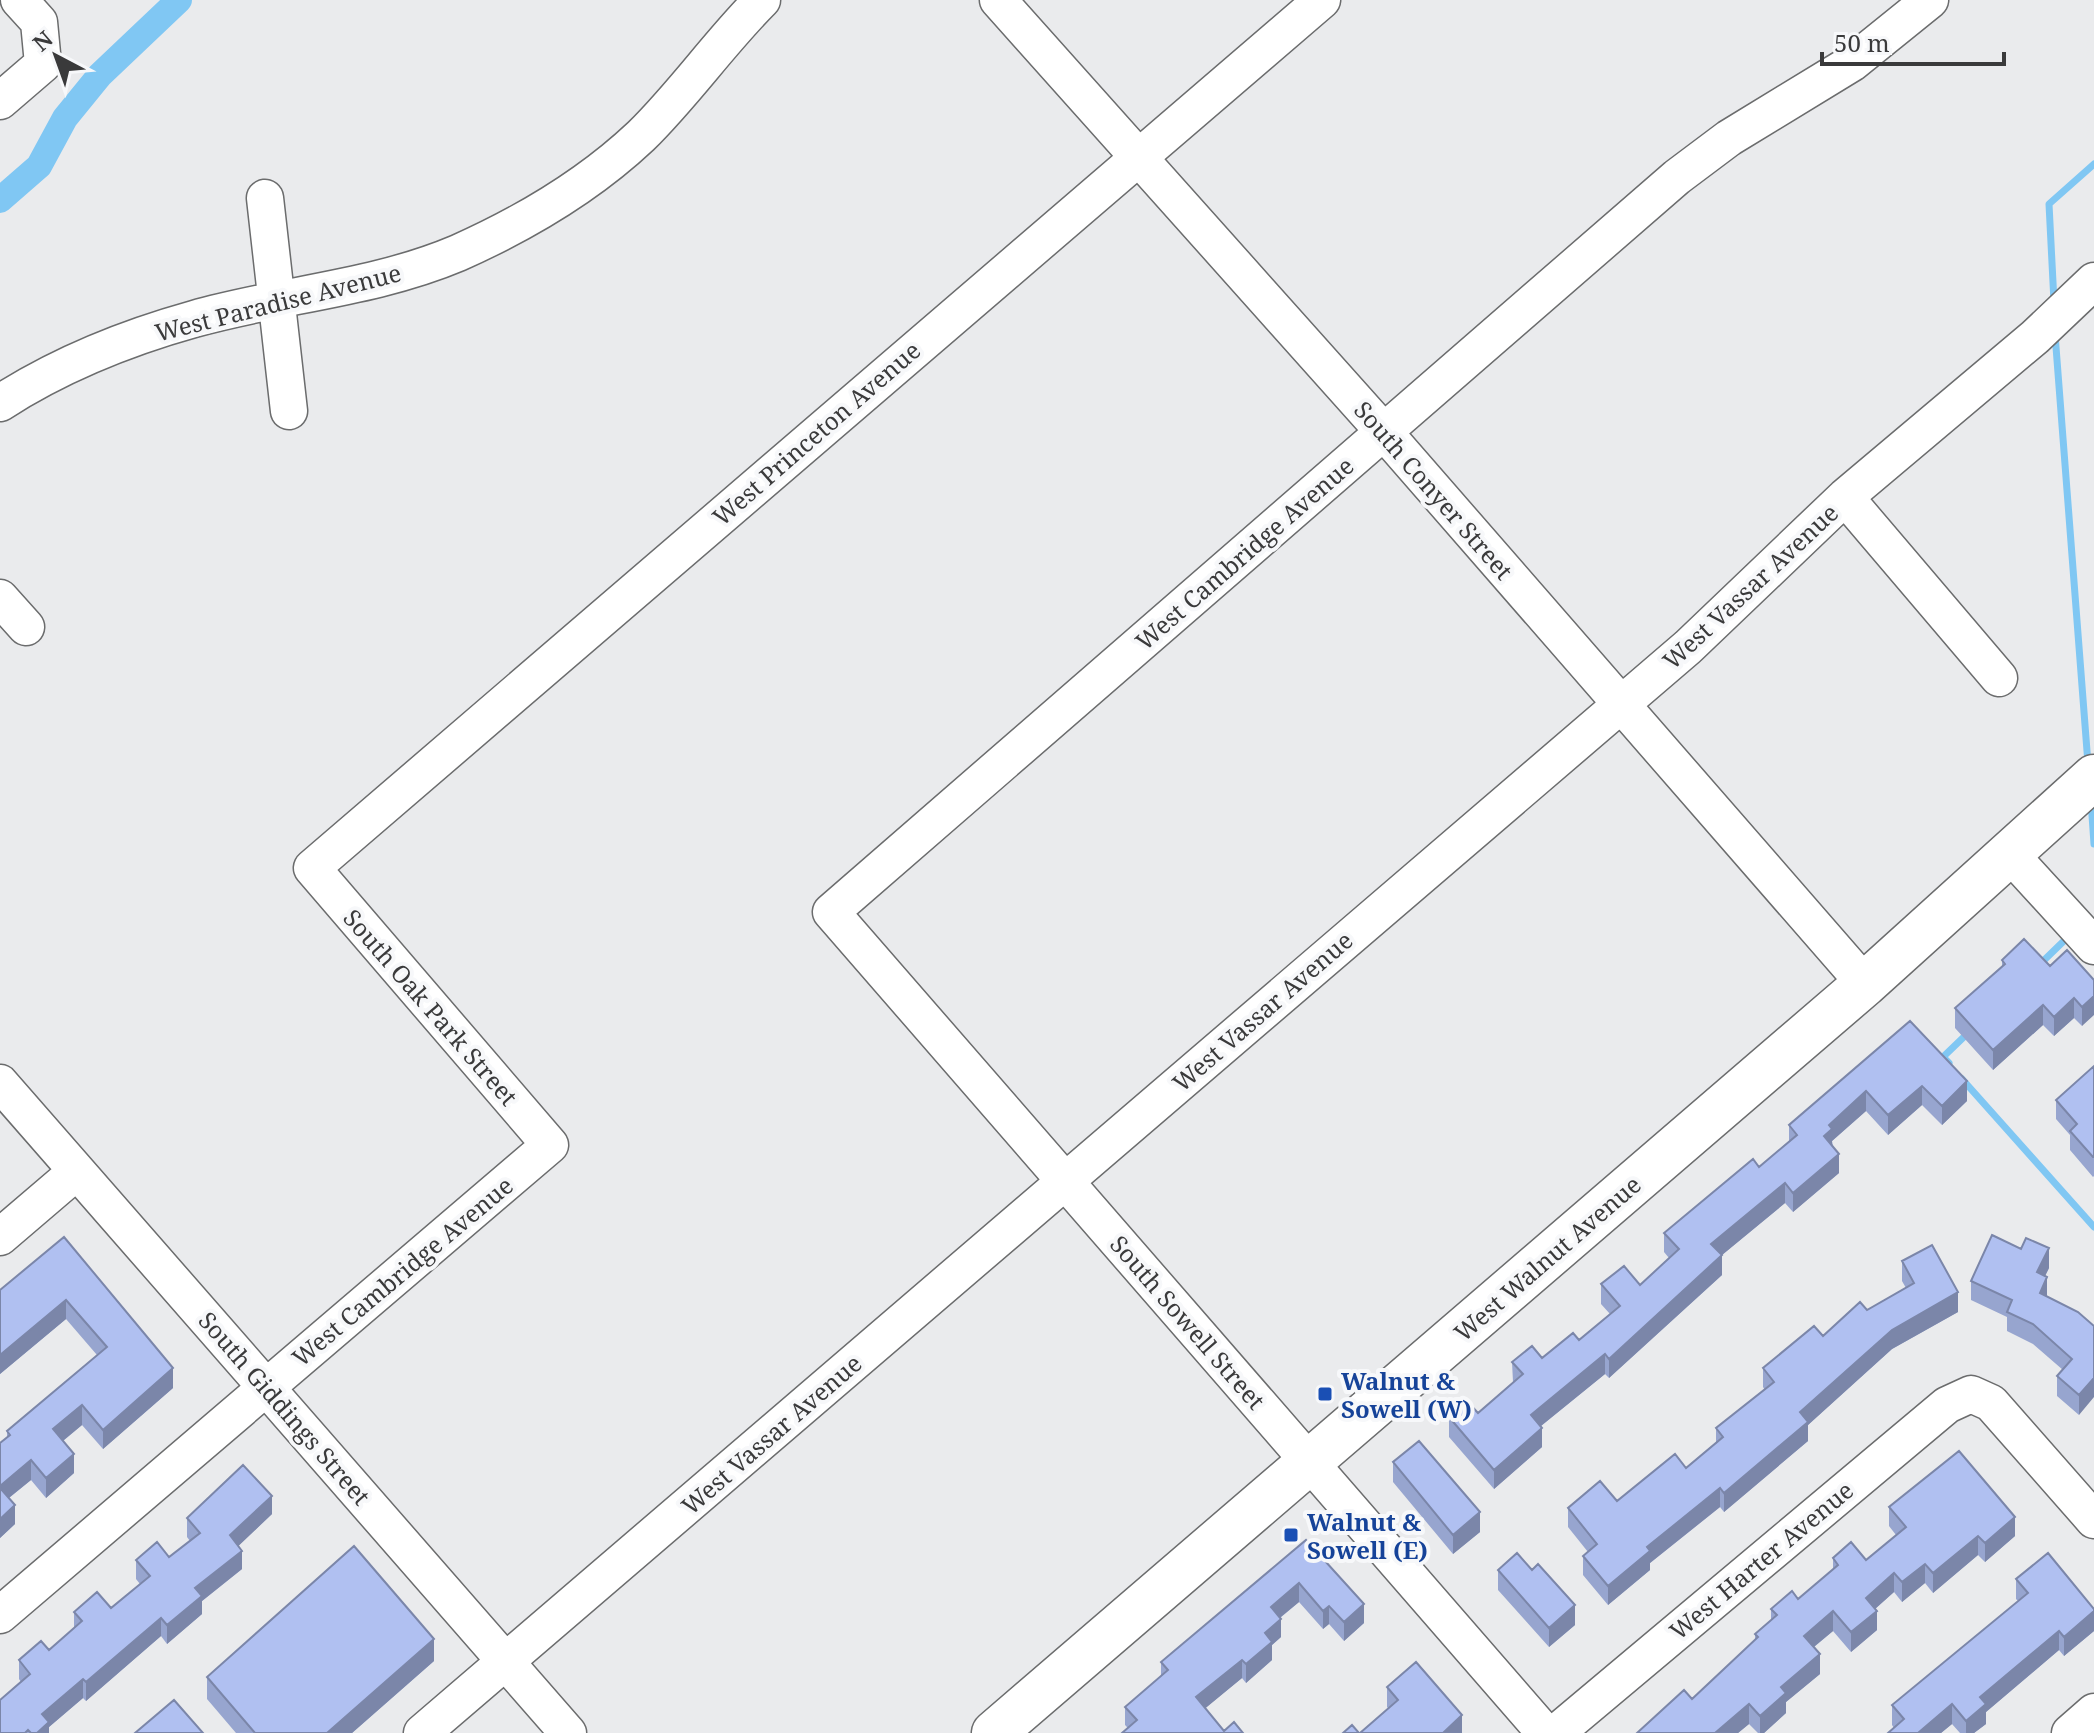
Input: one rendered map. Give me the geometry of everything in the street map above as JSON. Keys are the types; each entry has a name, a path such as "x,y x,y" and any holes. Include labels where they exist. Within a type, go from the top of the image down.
{"main road":[{"name":"West Walnut Avenue","path":"994,1733 1865,984 2094,777"}],"street":[{"path":"0,101 43,64 39,22 19,0"},
{"name":"West Paradise Avenue","path":"0,403 25,386 108,347 195,318 360,285 456,253 527,219 583,182 640,137 762,0"},
{"name":"South Conyer Street","path":"998,0 1384,432 1865,984"},
{"name":"West Princeton Avenue","path":"312,868 1322,0"},
{"name":"West Cambridge Avenue","path":"831,912 1677,177 1729,138 1852,63 1930,0"},
{"path":"265,198 289,411"},
{"name":"West Vassar Avenue","path":"422,1733 1688,647 1845,497 2035,337 2094,281"},
{"path":"1845,497 1999,678"},
{"path":"0,598 26,627"},
{"path":"2009,853 2094,946"},
{"name":"South Oak Park Street","path":"312,868 550,1145"},
{"name":"South Sowell Street","path":"831,912 1545,1733"},
{"name":"South Giddings Street","path":"0,1083 568,1733"},
{"name":"West Cambridge Avenue","path":"0,1615 550,1145"},
{"path":"0,1237 76,1172"},
{"name":"West Harter Avenue","path":"1556,1733 1947,1405 1971,1394 1991,1403 2094,1520"},
{"path":"2070,1733 2094,1712"}],"building":[{"path":"2024,939 2050,966 2067,950 2094,980 2094,996 2082,1007 2074,998 2054,1017 2043,1005 1993,1050 1955,1008 2005,964 2002,960"},
{"path":"1910,1021 1967,1081 1942,1106 1922,1086 1888,1115 1866,1091 1829,1125 1832,1129 1824,1136 1839,1154 1793,1193 1785,1183 1711,1244 1722,1255 1609,1359 1605,1354 1531,1415 1542,1428 1494,1470 1449,1417 1467,1401 1478,1413 1523,1374 1512,1362 1532,1346 1542,1358 1573,1333 1579,1340 1620,1306 1601,1284 1624,1266 1640,1285 1679,1249 1664,1233 1753,1159 1759,1167 1797,1135 1789,1125"},
{"path":"2094,1066 2093,1157 2070,1131 2077,1124 2056,1100"},
{"path":"1992,1235 2021,1249 2026,1238 2049,1248 2037,1272 2047,1277 2040,1293 2078,1312 2094,1326 2094,1378 2079,1395 2057,1376 2072,1359 2033,1324 2007,1312 2012,1300 1971,1281"},
{"path":"64,1237 173,1368 103,1430 82,1405 53,1429 74,1454 46,1478 31,1460 0,1486 0,1443 10,1435 7,1431 107,1347 66,1300 0,1355 0,1290"},
{"path":"1932,1245 1958,1292 1892,1330 1800,1412 1808,1422 1724,1493 1720,1488 1647,1547 1650,1551 1608,1586 1583,1556 1597,1544 1568,1508 1600,1481 1617,1501 1675,1454 1686,1468 1723,1437 1716,1428 1774,1382 1763,1368 1814,1326 1823,1336 1860,1302 1867,1310 1914,1283 1902,1261"},
{"path":"1419,1441 1480,1512 1453,1535 1393,1462"},
{"path":"1959,1451 2015,1517 1985,1543 1978,1536 1933,1573 1925,1564 1902,1582 1894,1573 1866,1598 1877,1611 1851,1632 1833,1611 1804,1636 1820,1654 1781,1687 1786,1693 1760,1716 1749,1704 1715,1733 1637,1733 1684,1690 1692,1699 1758,1637 1755,1634 1777,1615 1771,1609 1792,1591 1798,1599 1838,1565 1833,1558 1851,1542 1866,1560 1906,1527 1889,1507"},
{"path":"243,1465 272,1496 230,1535 242,1551 195,1588 202,1596 167,1625 161,1618 86,1682 83,1679 42,1714 49,1722 37,1733 28,1730 25,1733 0,1733 0,1700 30,1674 19,1660 41,1641 49,1650 82,1621 74,1612 97,1592 111,1608 150,1576 136,1560 157,1542 169,1557 200,1533 187,1518"},
{"path":"0,1488 15,1505 0,1519"},
{"path":"1306,1540 1364,1604 1344,1622 1329,1606 1323,1611 1299,1583 1271,1607 1281,1619 1265,1633 1272,1642 1246,1664 1242,1660 1196,1697 1224,1731 1234,1722 1243,1733 1122,1733 1137,1720 1125,1707 1168,1670 1161,1662"},
{"path":"354,1546 434,1639 327,1733 255,1733 207,1677"},
{"path":"1517,1553 1532,1570 1538,1564 1575,1605 1549,1628 1498,1570"},
{"path":"2048,1553 2094,1611 2064,1637 2059,1631 1980,1697 1986,1704 1966,1721 1952,1704 1918,1733 1888,1733 1904,1719 1892,1705 2028,1593 2016,1579"},
{"path":"1416,1662 1462,1715 1443,1733 1360,1733 1398,1700 1387,1687"},
{"path":"174,1700 203,1733 135,1733"},
{"path":"1352,1725 1359,1733 1343,1733"}],"waterway":[{"path":"0,200 39,166 65,118 100,75 179,0"},
{"path":"2054,302 2049,204 2094,164"},
{"path":"2055,334 2088,764"},
{"path":"2091,801 2094,844"},
{"path":"2038,966 2069,936"},
{"path":"1949,1063 1943,1057 1968,1033"},
{"path":"1962,1079 2094,1227"}],"place":[{"name":"Walnut & Sowell (W)","path":"1325,1394"},
{"name":"Walnut & Sowell (E)","path":"1291,1535"}]}
